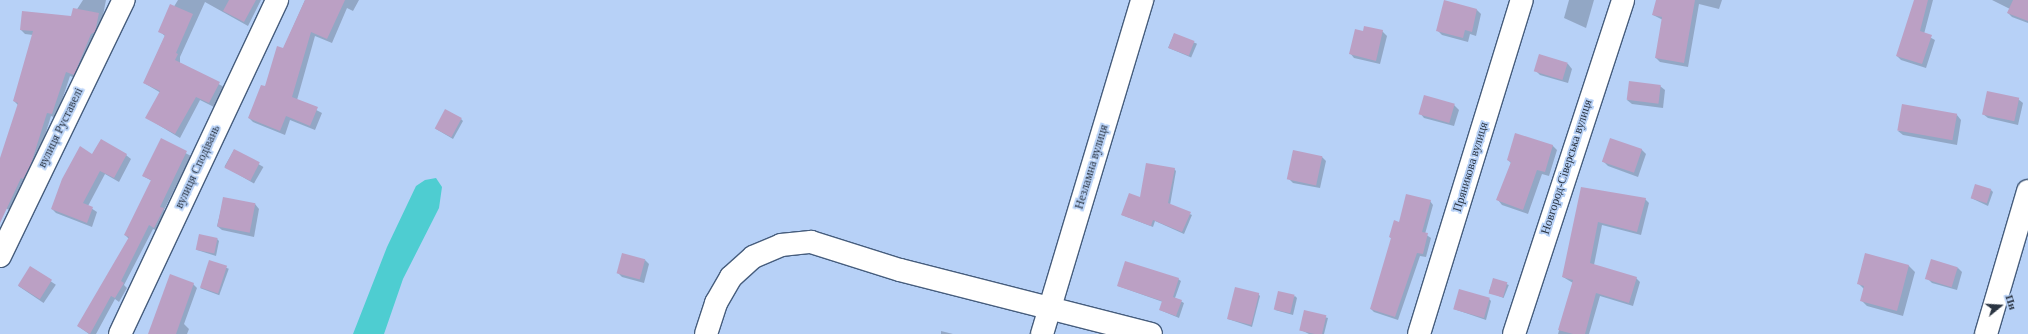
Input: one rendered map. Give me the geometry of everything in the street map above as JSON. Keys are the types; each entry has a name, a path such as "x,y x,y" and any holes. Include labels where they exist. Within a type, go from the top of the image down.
{"street":[{"name":"вулиця Руставелі","path":"0,256 124,0"},
{"name":"вулиця Сподівань","path":"120,334 277,0"},
{"name":"Незламна вулиця","path":"1042,334 1142,0"},
{"name":"Пряникова вулиця","path":"1419,334 1522,0"},
{"name":"Новгород-Сіверська вулиця","path":"1514,334 1623,0"},
{"path":"1986,334 2028,191"},
{"path":"706,334 716,304 731,277 754,257 781,245 812,242 900,270 1151,334"}],"shaded area":[{"path":"436,178 442,187 439,208 403,279 384,334 353,334 387,247 416,186 425,180"}],"building":[{"path":"229,0 256,0 244,22 223,11"},
{"path":"305,0 345,0 327,39 311,32 292,97 318,107 310,126 286,116 280,131 248,118 261,85 265,86 277,46 283,48"},
{"path":"1444,0 1477,9 1472,32 1465,30 1463,38 1436,31"},
{"path":"1656,0 1695,0 1684,63 1655,58 1662,17 1652,15"},
{"path":"1914,0 1928,0 1920,31 1932,35 1922,64 1896,56"},
{"path":"2013,0 2028,0 2028,21 2007,13"},
{"path":"170,4 193,14 176,53 178,54 175,60 220,82 209,103 196,97 175,134 145,118 160,91 143,83 165,35 158,32"},
{"path":"73,8 99,13 95,32 91,34 74,75 66,72 52,114 47,113 31,164 23,179 21,178 0,223 0,158 18,103 13,101 33,31 20,30 22,11 71,16"},
{"path":"1364,26 1383,30 1376,61 1349,54 1355,29 1363,31"},
{"path":"1174,33 1195,41 1189,56 1168,48"},
{"path":"1539,54 1568,63 1562,80 1534,71"},
{"path":"1629,81 1661,85 1658,104 1627,100"},
{"path":"1987,91 2019,98 2014,121 1982,114"},
{"path":"1424,95 1455,104 1449,123 1418,114"},
{"path":"1902,104 1957,114 1952,140 1897,131"},
{"path":"445,109 462,118 451,137 435,128"},
{"path":"1515,133 1553,145 1545,172 1537,170 1523,210 1496,200 1511,162 1507,160"},
{"path":"161,138 187,151 160,207 164,208 154,228 149,225 121,281 124,283 115,298 111,296 90,334 77,326 129,237 124,235 151,180 142,176"},
{"path":"1610,138 1642,149 1634,173 1602,162"},
{"path":"101,139 127,154 114,178 100,171 83,203 93,207 87,223 51,209 62,179 80,146 92,154"},
{"path":"234,149 260,162 250,181 224,168"},
{"path":"1293,150 1322,156 1316,186 1287,179"},
{"path":"1146,163 1175,168 1168,203 1191,212 1182,232 1153,220 1151,226 1121,215 1129,193 1140,197"},
{"path":"1975,184 1991,189 1987,203 1971,198"},
{"path":"1581,187 1646,198 1637,232 1598,222 1590,263 1637,277 1629,303 1596,293 1585,334 1573,334 1558,330 1573,280 1562,277"},
{"path":"1406,194 1431,200 1422,232 1428,233 1423,254 1417,253 1395,317 1370,309 1391,238 1389,237 1394,220 1399,222"},
{"path":"223,197 255,203 250,233 217,226"},
{"path":"199,234 218,238 214,254 196,250"},
{"path":"622,253 645,259 640,279 617,273"},
{"path":"1865,253 1909,265 1897,311 1860,301 1864,286 1857,284"},
{"path":"1931,259 1958,267 1952,287 1925,279"},
{"path":"209,260 227,266 218,293 200,288"},
{"path":"1125,261 1179,278 1173,297 1182,300 1176,316 1159,310 1162,301 1117,286"},
{"path":"30,266 52,280 40,299 18,286"},
{"path":"170,274 194,283 176,334 148,334"},
{"path":"1493,278 1507,282 1503,298 1489,293"},
{"path":"1235,287 1259,293 1251,325 1227,319"},
{"path":"1459,289 1490,298 1484,318 1453,309"},
{"path":"1278,291 1295,295 1290,313 1274,310"},
{"path":"1304,310 1326,315 1322,334 1299,330"}]}
